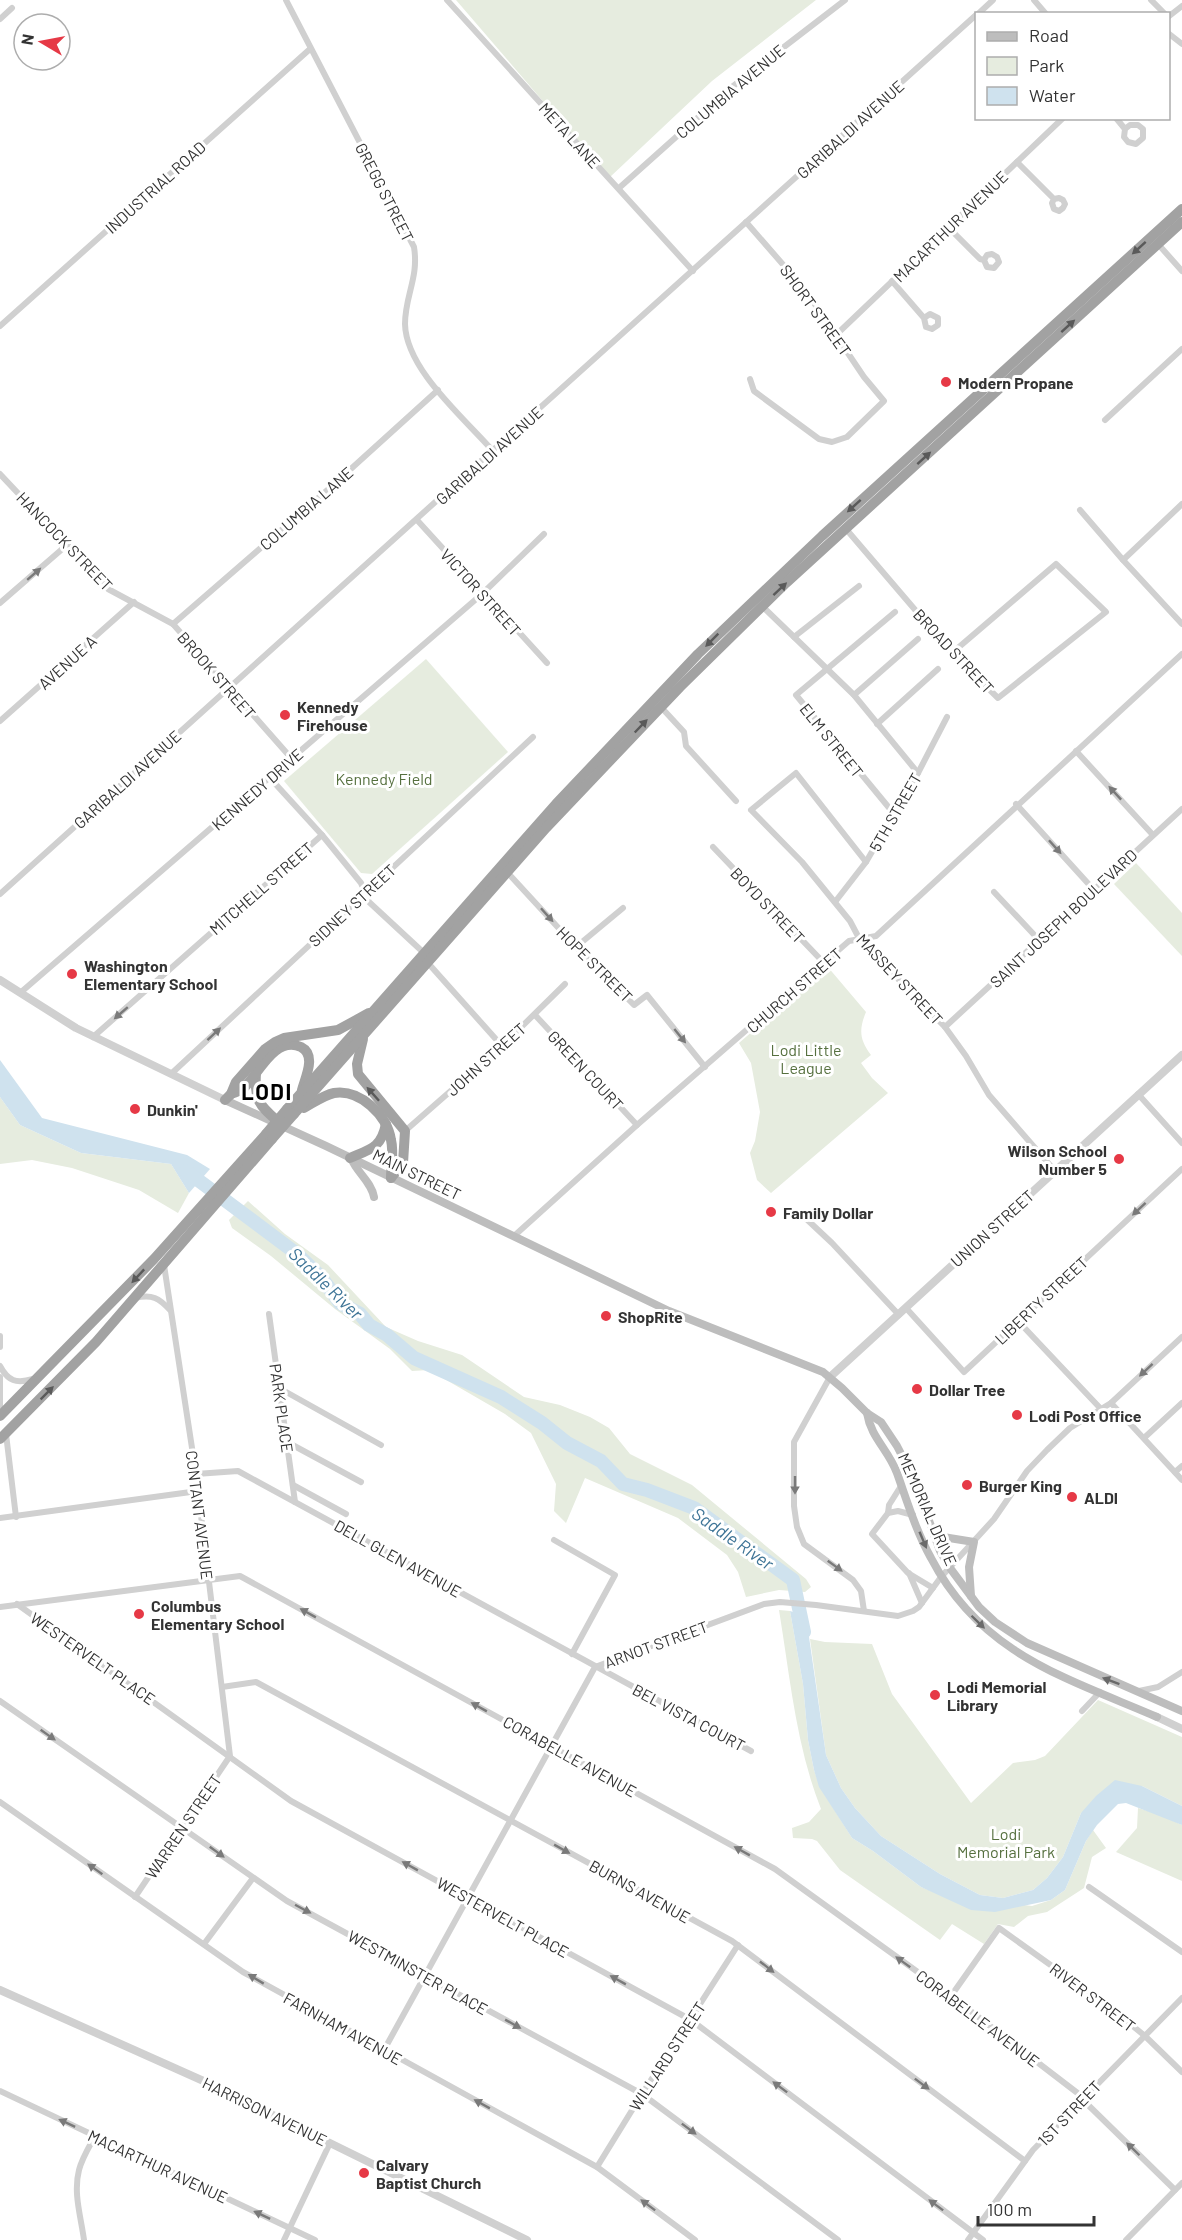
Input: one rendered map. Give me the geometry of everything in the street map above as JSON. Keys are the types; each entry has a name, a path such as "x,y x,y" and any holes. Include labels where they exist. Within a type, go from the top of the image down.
{"highway":[{"path":"0,1416 197,1218 291,1111 363,1036 426,958 599,756 717,635 822,536 1182,209"},
{"path":"300,1095 375,1010 507,872 660,706 762,606 1182,222"},
{"path":"228,1097 236,1082 265,1049 275,1042 284,1038 338,1030 375,1010"},
{"path":"363,1036 357,1064 358,1074 405,1131 404,1163 391,1178"},
{"path":"228,1097 242,1089 270,1056 287,1045 300,1047 307,1051 310,1064 300,1095 291,1111"},
{"path":"256,1073 255,1092 258,1102 286,1128"},
{"path":"291,1111 332,1093 345,1093 365,1101 386,1124 392,1141 391,1178"},
{"path":"350,1158 376,1147 384,1134 386,1124"},
{"path":"3,1437 66,1374 164,1262 197,1218"}],"main road":[{"name":"MAIN STREET","path":"228,1097 286,1128 669,1311 801,1363 830,1377"},
{"path":"350,1158 358,1172 370,1183 374,1197"},
{"name":"MEMORIAL DRIVE","path":"830,1377 867,1413 881,1422 897,1446 914,1479 932,1531 950,1568 995,1622 1027,1643 1109,1681 1139,1691 1182,1711"},
{"name":"MEMORIAL DRIVE","path":"867,1413 869,1428 887,1452 929,1556 941,1577 965,1609 1002,1643 1041,1667 1157,1717"},
{"path":"932,1531 947,1538 974,1542 969,1568 971,1596"}],"street":[{"name":"GREGG STREET","path":"286,0 414,247 416,270 407,308 407,337 420,370 492,450"},
{"name":"META LANE","path":"447,0 693,271"},
{"name":"COLUMBIA AVENUE","path":"619,188 732,87 845,0"},
{"name":"GARIBALDI AVENUE","path":"979,12 993,0"},
{"path":"1034,0 1044,12"},
{"path":"1151,0 1163,12"},
{"path":"1170,15 1182,6"},
{"path":"0,19 12,8"},
{"name":"GARIBALDI AVENUE","path":"0,894 975,16"},
{"path":"1170,35 1182,44"},
{"name":"INDUSTRIAL ROAD","path":"0,326 310,49"},
{"name":"MACARTHUR AVENUE","path":"837,334 1061,120"},
{"path":"1118,120 1125,129"},
{"path":"1017,162 1054,199"},
{"name":"SHORT STREET","path":"746,222 806,291 864,377 884,401 846,437 840,441 826,442 813,435 754,391 750,379"},
{"path":"948,227 980,259 984,260"},
{"path":"1158,244 1182,271"},
{"path":"892,281 924,318"},
{"path":"1105,420 1182,350"},
{"name":"COLUMBIA LANE","path":"172,624 332,486 438,390"},
{"name":"HANCOCK STREET","path":"0,474 3,483 68,544 108,588 134,602"},
{"path":"1123,560 1182,504"},
{"path":"1080,510 1182,624"},
{"name":"VICTOR STREET","path":"417,520 547,663"},
{"name":"BROAD STREET","path":"846,529 952,653 998,698 1106,612 1056,564 952,653"},
{"name":"KENNEDY DRIVE","path":"20,993 482,594 544,534"},
{"path":"0,603 68,544"},
{"path":"794,637 859,586"},
{"name":"BROOK STREET","path":"134,602 172,624 292,759"},
{"name":"AVENUE A","path":"0,721 134,602"},
{"path":"762,606 854,695 918,773"},
{"path":"827,669 895,612"},
{"path":"854,695 918,639"},
{"name":"CHURCH STREET","path":"513,1236 849,941 876,936 1016,804 1182,654"},
{"name":"ELM STREET","path":"827,669 796,695 895,815"},
{"path":"877,724 938,669"},
{"path":"660,706 684,732 686,746 736,801"},
{"name":"5TH STREET","path":"835,902 866,862 895,815 947,717"},
{"name":"SIDNEY STREET","path":"171,1074 533,737"},
{"path":"1076,751 1154,834"},
{"name":"MASSEY STREET","path":"866,862 796,773 751,810 802,862 850,921 860,940 945,1027 966,1056 988,1095 1055,1171"},
{"path":"270,778 322,835 361,883 369,902 426,958 502,1046"},
{"path":"1016,804 1094,890"},
{"name":"SAINT JOSEPH BOULEVARD","path":"945,1027 1182,809"},
{"name":"MITCHELL STREET","path":"93,1037 322,835"},
{"name":"BOYD STREET","path":"712,847 824,963"},
{"name":"HOPE STREET","path":"507,872 576,947 634,1005 647,995 705,1066"},
{"path":"994,892 1039,940"},
{"path":"576,947 622,908"},
{"name":"MAIN STREET","path":"0,980 93,1037 171,1074 228,1097"},
{"name":"JOHN STREET","path":"405,1131 502,1046 566,984"},
{"name":"GREEN COURT","path":"535,1015 638,1125"},
{"name":"UNION STREET","path":"830,1377 1182,1055"},
{"path":"1138,1094 1182,1143"},
{"name":"LIBERTY STREET","path":"906,1308 964,1372 1182,1169"},
{"path":"800,1213 832,1243 899,1315"},
{"name":"CONTANT AVENUE","path":"164,1262 198,1491 230,1756"},
{"path":"132,1299 146,1296 156,1297 171,1311"},
{"name":"PARK PLACE","path":"269,1314 295,1502"},
{"path":"1018,1321 1101,1409"},
{"path":"0,1336 0,1347"},
{"name":"ARNOT STREET","path":"384,2050 595,1667 764,1604 780,1602 816,1605 898,1616 913,1611 994,1519 1027,1471 1047,1449 1070,1428 1111,1402 1182,1337"},
{"path":"0,1366 5,1375 14,1382 20,1383 39,1377"},
{"path":"0,1377 0,1416"},
{"path":"830,1377 794,1442 794,1506 797,1527 804,1544 853,1580 861,1591 864,1611"},
{"path":"279,1388 381,1445"},
{"path":"1111,1402 1182,1480"},
{"path":"1144,1438 1182,1403"},
{"path":"3,1437 16,1517"},
{"path":"287,1442 361,1482"},
{"path":"1175,1472 1182,1466"},
{"name":"DELL GLEN AVENUE","path":"195,1474 238,1471 595,1667"},
{"path":"292,1485 346,1514"},
{"path":"902,1486 889,1505 888,1513 872,1534 908,1573 933,1588"},
{"path":"0,1518 198,1491"},
{"path":"888,1513 898,1511 912,1515"},
{"path":"554,1540 615,1575 572,1654"},
{"path":"908,1573 922,1603"},
{"name":"CORABELLE AVENUE","path":"0,1607 240,1576 775,1869 951,1996 1083,2098 1175,2190"},
{"name":"WESTERVELT PLACE","path":"17,1604 291,1801 691,2020 983,2240"},
{"name":"BEL VISTA COURT","path":"595,1667 751,1751"},
{"path":"1139,1691 1158,1687 1182,1672"},
{"name":"BURNS AVENUE","path":"222,1687 256,1682 738,1945 1024,2161"},
{"path":"1082,1711 1100,1692"},
{"name":"WESTMINSTER PLACE","path":"0,1701 287,1901 642,2094 838,2240"},
{"path":"1157,1717 1182,1729"},
{"name":"WARREN STREET","path":"135,1897 230,1756"},
{"name":"FARNHAM AVENUE","path":"0,1802 271,1989 597,2167 695,2240"},
{"path":"204,1944 253,1878"},
{"path":"1089,1887 1182,1952"},
{"name":"RIVER STREET","path":"951,1996 999,1928 1112,2009 1145,2036 1182,2072"},
{"name":"WILLARD STREET","path":"597,2167 738,1945"},
{"name":"HARRISON AVENUE","path":"0,1990 208,2083 527,2240"},
{"name":"1ST STREET","path":"968,2240 1033,2150 1182,1998"},
{"name":"MACARTHUR AVENUE","path":"0,2091 315,2240"},
{"path":"84,2240 76,2181 82,2161 95,2136"},
{"path":"284,2240 330,2143"},
{"path":"1126,2240 1182,2182"}],"green space":[{"path":"456,0 816,0 712,81 609,178"},
{"name":"Kennedy Field","path":"426,659 508,752 372,874 361,873 284,781"},
{"path":"1136,863 1182,913 1182,956 1114,884"},
{"name":"Lodi Little League","path":"827,966 866,1012 861,1034 871,1055 861,1063 872,1078 888,1093 771,1193 757,1180 750,1153 755,1141 760,1112 751,1063 739,1043"},
{"path":"0,1097 20,1125 81,1153 171,1164 189,1193 178,1213 139,1190 72,1168 32,1160 0,1164"},
{"path":"248,1201 285,1234 328,1265 386,1327 418,1341 462,1355 524,1397 560,1405 590,1417 609,1428 630,1454 692,1485 806,1579 811,1587 805,1592 779,1590 746,1597 738,1572 727,1555 678,1518 585,1478 566,1523 554,1511 556,1484 531,1433 505,1414 429,1370 412,1371 390,1349 232,1228 229,1220"},
{"path":"779,1610 790,1611 803,1684 808,1740 814,1770 820,1787 852,1838 921,1887 939,1894 1032,1906 1051,1900 1065,1890 1093,1830 1106,1848 1092,1857 1084,1888 1047,1912 1028,1916 1014,1927 998,1924 984,1944 952,1924 940,1940 840,1870 817,1841 793,1838 792,1828 809,1822 821,1809 805,1761"},
{"name":"Lodi Memorial Park","path":"810,1639 872,1644 892,1694 971,1803 1013,1763 1045,1756 1098,1700 1182,1737 1182,1806 1142,1786 1081,1813 1063,1857 1047,1878 1033,1890 1003,1898 980,1895 940,1874 881,1836 855,1808 841,1788 826,1755"},
{"path":"1138,1808 1182,1825 1182,1881 1116,1852 1137,1828"}],"water":[{"path":"0,1060 42,1118 187,1155 210,1169 189,1193 171,1164 81,1153 20,1125 0,1097"},
{"name":"Saddle River","path":"790,1611 806,1616 826,1755 841,1788 855,1808 881,1836 940,1874 980,1895 1003,1898 1033,1890 1047,1878 1063,1857 1081,1813 1115,1780 1142,1786 1182,1806 1182,1825 1126,1803 1118,1804 1097,1825 1086,1841 1065,1890 1051,1900 995,1912 971,1910 921,1887 852,1838 819,1787 808,1740 803,1684"}],"waterway":[{"name":"Saddle River","path":"186,1171 297,1254 321,1277 340,1303 360,1314 369,1325 387,1335 414,1358 501,1397 542,1423 567,1443 601,1461 623,1484 647,1490 694,1508 793,1580 804,1632"}],"place":[{"name":"Modern Propane","path":"946,382"},
{"name":"Kennedy Firehouse","path":"285,715"},
{"name":"Washington Elementary School","path":"72,974"},
{"name":"Dunkin'","path":"135,1109"},
{"name":"Wilson School Number 5","path":"1119,1159"},
{"name":"Family Dollar","path":"771,1212"},
{"name":"ShopRite","path":"606,1316"},
{"name":"Dollar Tree","path":"917,1389"},
{"name":"Lodi Post Office","path":"1017,1415"},
{"name":"Burger King","path":"967,1485"},
{"name":"ALDI","path":"1072,1497"},
{"name":"Columbus Elementary School","path":"139,1614"},
{"name":"Lodi Memorial Library","path":"935,1695"},
{"name":"Calvary Baptist Church","path":"364,2173"}],"district":[{"name":"LODI","path":"267,1091"}]}
